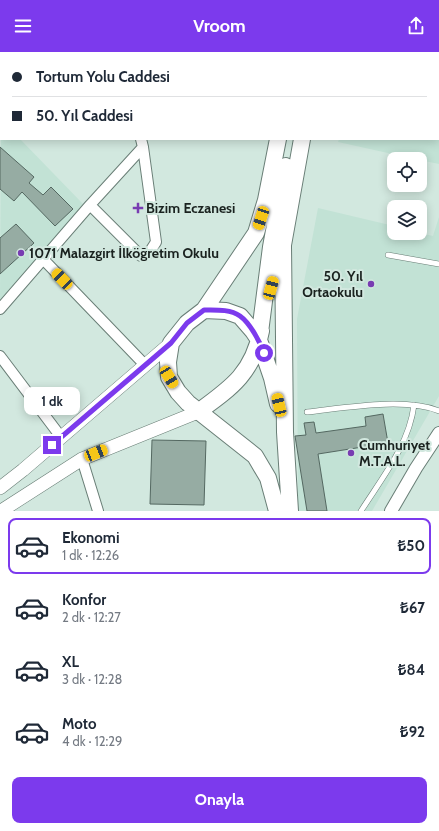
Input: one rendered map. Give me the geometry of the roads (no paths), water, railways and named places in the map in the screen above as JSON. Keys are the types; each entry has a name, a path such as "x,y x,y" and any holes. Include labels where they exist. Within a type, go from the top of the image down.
{"highway":[{"path":"277,511 268,478 255,456 188,403 178,392 169,377 168,362 171,343 187,323 204,310 256,233 266,200 278,140"},
{"path":"260,340 271,247 291,140"},
{"path":"198,412 224,393 243,375 260,340 267,303 283,245 302,140"},
{"path":"283,245 285,432 290,511"},
{"path":"204,310 226,311 240,316 260,340 272,378 285,432"}],"main road":[{"path":"0,488 171,343"},
{"path":"1,511 82,459 198,412"}],"street":[{"path":"90,205 141,256 149,253 156,242 142,143"},
{"path":"0,309 142,143"},
{"path":"43,259 145,365"},
{"path":"0,356 4,368 61,437"},
{"path":"390,511 439,433"},
{"path":"82,459 98,511"}],"lane":[{"path":"388,255 439,264"},
{"path":"307,412 404,404 427,407 439,411"},
{"path":"360,511 404,442 410,425 414,405"}],"place":[{"name":"Bizim Eczanesi","path":"138,208"},
{"name":"1071 Malazgirt İlköğretim Okulu","path":"21,253"},
{"name":"50. Yıl Ortaokulu","path":"371,284"},
{"name":"Cumhuriyet M.T.A.L.","path":"351,453"}]}
